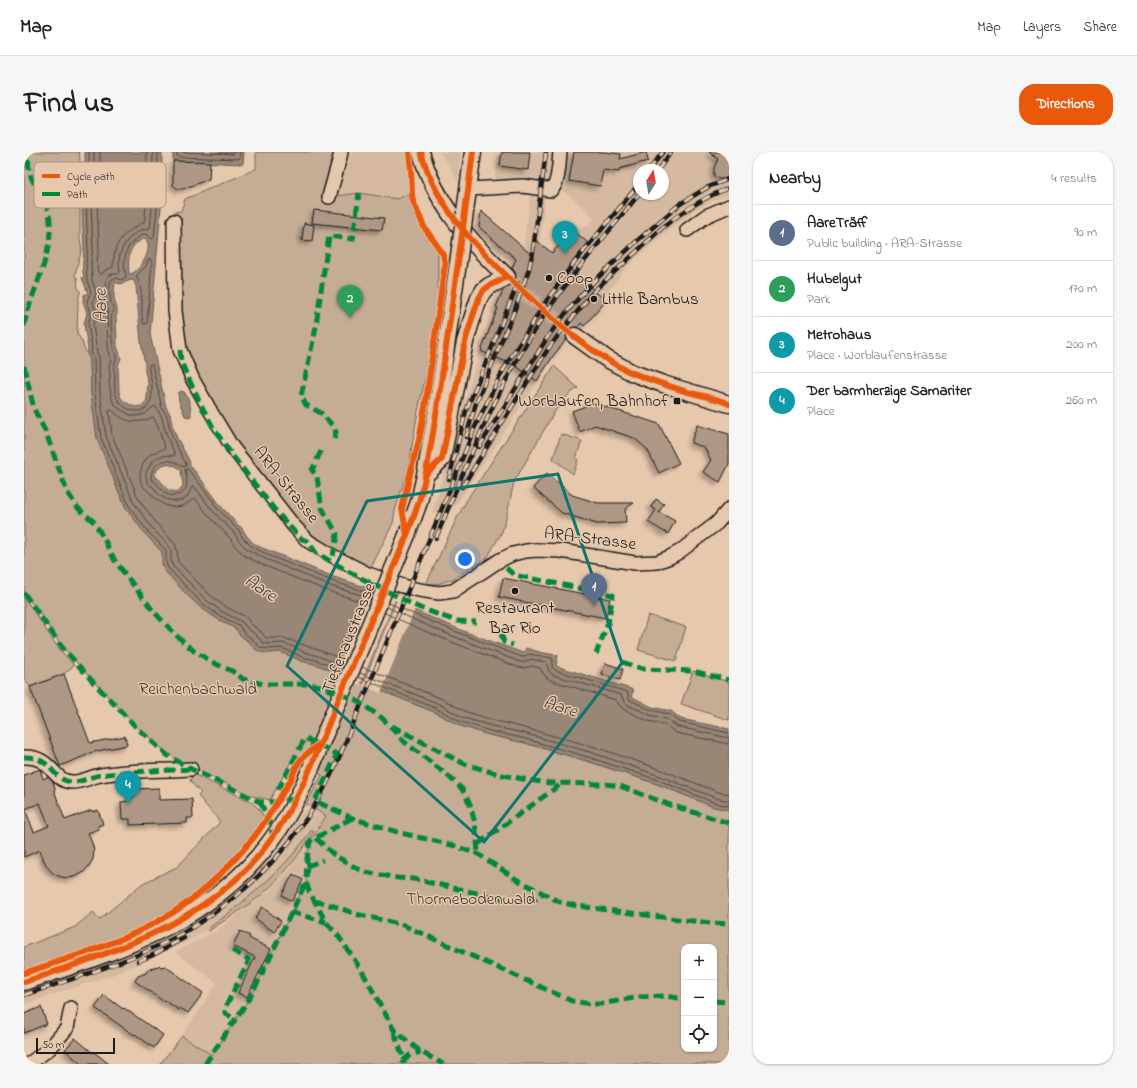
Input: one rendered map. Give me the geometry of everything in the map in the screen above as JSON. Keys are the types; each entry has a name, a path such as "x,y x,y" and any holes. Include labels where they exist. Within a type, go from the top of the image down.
{"main road":[{"path":"421,152 431,180 450,212 466,234 507,276 484,290 480,298 465,342 442,459 425,475"},
{"name":"Tiefenaustrasse","path":"24,982 102,956 135,943 166,928 191,913 235,880 255,860 288,814 310,770 414,518 419,502 437,410 473,152"},
{"path":"575,336 607,359 633,373 663,384 729,404"}],"street":[{"path":"329,197 341,152"},
{"path":"468,188 523,186 551,190 556,181 560,152"},
{"path":"687,230 706,216 729,206"},
{"name":"ARA-Strasse","path":"174,221 175,311 180,350 193,380 232,447 293,525 308,541 333,556 368,574 403,586 438,593 453,591 500,560 513,554 526,551 561,551 635,563 657,562 664,560 679,552 717,522 729,509"},
{"path":"24,757 43,761 61,779 73,782 101,775 191,769"},
{"path":"29,1064 50,1048 67,1028 71,1008"}],"highlighted area":[{"path":"558,474 622,663 484,842 287,666 367,501"}],"shaded area":[{"path":"341,152 406,152 408,160 409,191 407,194 398,199 359,193 329,197"},
{"path":"440,152 461,152 458,181"},
{"path":"499,152 723,152 718,159 713,172 714,176 719,179 729,176 729,195 712,201 692,212 660,237 625,269 612,287 558,351 454,508 432,513 475,367 496,307 516,259 521,263 532,183 495,178","holes":["547,185 565,192 594,218 590,224 575,229 553,253 540,242"]},
{"path":"309,807 325,817 298,852 232,913 194,938 146,961 107,977 24,1004 24,990 97,966 139,950 186,926 215,906 246,882 282,841 292,825"},
{"path":"310,841 307,858 306,882 256,986 212,1055 182,1036 217,983 175,952 214,932 271,889 289,870"}],"green space":[{"name":"Thormebodenwald","path":"24,152 79,152 80,162 34,162 34,208 80,208 80,239 82,250 75,275 80,292 78,302 77,334 82,341 90,359 91,394 108,463 126,508 162,552 164,570 200,607 236,629 240,635 255,649 269,653 280,652 301,661 315,664 434,712 461,726 590,762 657,784 714,807 729,810 729,1064 160,1064 182,1036 212,1055 256,986 306,882 307,858 310,841 326,816 306,804 322,775 291,762 270,800 252,796 187,765 168,754 136,726 63,647 24,592"},
{"path":"256,152 341,152 330,197 359,193 398,199 407,194 423,228 438,250 438,296 428,366 418,411 408,469 395,511 393,523 368,574 293,525 193,380 175,311 174,212 181,211 185,199 256,169"},
{"path":"554,366 578,388 568,395 555,411 514,482 502,532 487,558 453,579 437,584 426,584 468,498"},
{"path":"561,434 582,441 576,458 578,460 573,474 553,459"},
{"path":"24,597 59,649 74,665 64,674 30,687 24,678"},
{"path":"648,615 686,627 676,661 638,650"},
{"path":"693,671 729,682 729,720 681,704"},
{"path":"193,774 250,801 259,809 264,817 246,844 199,892 161,919 111,942 24,971 24,947 75,927 93,912 100,919 143,883 177,867 220,822 198,796 201,793 190,781"},
{"path":"312,829 314,831 294,861 276,882 240,911 209,931 208,929 250,896 278,870 291,857"}],"water":[{"path":"85,152 162,152 162,162 85,162"},
{"path":"173,152 244,152 243,164 173,161"},
{"name":"Aare","path":"82,208 161,208 150,334 166,407 170,414 177,438 189,460 190,465 219,504 242,528 253,543 334,577 368,588 416,611 466,632 523,653 526,648 543,653 558,655 556,666 634,690 631,696 652,707 671,711 681,719 729,729 729,810 714,807 657,784 590,762 461,726 434,712 333,671 315,664 301,661 280,652 260,652 240,635 236,629 200,607 164,570 162,563 162,552 145,534 126,508 97,439 91,394 90,359 87,354 88,349 84,324 87,313 83,301 84,295 88,293 82,278 84,277 84,246","holes":["145,238 148,247 146,258 139,268 131,274 129,273 129,258 132,248","131,280 134,281 136,286 141,342 145,372 148,382 146,402 141,406 135,407 125,402 121,398 119,392 118,366 121,358 117,346 117,310 114,298 115,282 121,284","165,464 176,466 181,470 183,485 180,491 170,491 155,477 159,468"]},
{"path":"181,391 184,392 189,400 191,416 189,417 185,416 179,401 178,393"}],"pier":[{"path":"371,587 395,599 360,685 335,674"},
{"path":"397,600 415,609 381,693 363,686"}],"building":[{"path":"502,152 530,152 528,170 500,166"},
{"path":"574,152 605,152 621,154 620,159 646,152 648,161 619,169 619,172 603,170 600,186 569,181"},
{"path":"709,152 729,152 729,176 719,179 714,176 714,168 718,159"},
{"path":"173,161 210,162 209,179 183,189 178,189 173,185"},
{"path":"314,210 384,218 382,230 312,223"},
{"path":"481,211 534,257 536,240 552,253 573,230 588,243 568,267 606,301 584,326 581,323 578,327 571,327 568,330 566,340 553,356 537,381 516,366 481,351 498,308 496,307 503,290 514,283 516,278 516,274 512,268 516,259 479,227"},
{"path":"304,223 314,225 312,241 302,240"},
{"path":"594,403 659,424 679,463 659,473 647,449 634,438 595,425 580,432 572,411"},
{"path":"697,425 729,434 729,464 720,482 703,472 711,460 704,447 691,443"},
{"path":"547,473 572,495 598,503 634,503 625,509 626,523 597,524 562,513 533,488"},
{"path":"656,499 664,504 659,512 675,521 668,534 648,522 656,510 651,507"},
{"path":"503,578 610,599 606,618 499,597"},
{"path":"605,663 623,669 620,680 602,674"},
{"path":"64,674 90,743 125,736 127,745 97,751 60,766 30,687"},
{"path":"40,769 43,779 48,777 53,782 54,790 65,820 92,810 93,812 98,810 103,824 98,826 99,829 88,833 94,851 93,859 84,872 77,876 69,878 54,874 48,868 40,850 24,857 24,775","holes":["40,803 49,826 34,832 25,809"]},
{"path":"159,788 159,800 192,799 193,818 187,818 187,823 130,825 130,819 122,819 121,802 128,801 133,797 133,789"},
{"path":"293,874 303,880 292,901 282,895"},
{"path":"262,907 281,921 274,932 255,918"},
{"path":"240,931 250,936 249,938 271,949 247,997 238,993 255,957 233,946"},
{"path":"159,965 161,967 165,966 203,993 188,1013 180,1008 179,1010 164,1000 163,1001 135,981 138,976 146,973 149,968 151,970 152,967 154,968 155,966 157,967"},
{"path":"104,995 163,1035 154,1048 95,1008"},
{"path":"41,1007 47,1024 24,1033 24,1014"},
{"path":"75,1038 109,1064 81,1064 65,1050"}],"tunnel":[{"path":"507,277 575,336"}],"railway":[{"path":"466,437 476,403 515,309 529,269 533,250 546,152"},
{"path":"654,164 663,152"},
{"path":"662,164 671,152"},
{"path":"479,447 549,335 589,286 638,240 680,204 708,187 729,179"},
{"path":"462,487 548,349 595,290 662,228 702,200 729,188"},
{"path":"24,995 134,957 172,939 193,927 234,898 271,864 287,845 313,808 337,762 474,429 497,382 547,300 570,268 633,191"},
{"path":"436,538 458,484 494,404 521,353 560,293 634,200"},
{"path":"449,479 466,411 518,283"},
{"path":"138,961 151,956 184,938"}],"marked path":[{"path":"29,152 28,159 30,173 34,183"},
{"path":"334,439 336,432 333,426 321,413 306,405 301,396 315,332 329,236 353,239 359,193"},
{"path":"24,326 48,249 50,221 48,208"},
{"path":"180,350 181,362 214,429 274,509 302,539 308,541 316,553 420,608 456,621 476,622"},
{"path":"24,366 34,409 46,433 67,492 78,508 94,522 115,561 154,612 194,651 216,664 232,671 243,679 263,684 308,684 320,686 356,700 382,718 402,740 446,774 462,789 470,804 475,823 478,854"},
{"path":"321,451 312,470 317,477 322,508 337,534 333,556"},
{"path":"506,568 514,575 613,595 608,623 596,654"},
{"path":"24,593 62,647 135,726 167,755 191,769 260,802 296,799"},
{"path":"501,634 504,642 513,645"},
{"path":"622,662 643,669 693,671 729,680"},
{"path":"392,726 465,764 498,774 550,783 605,784 620,786 670,805 729,823"},
{"path":"278,790 305,738 337,754 315,801 352,818 401,833 452,845 478,854 516,879 560,902 577,906 710,923 729,924"},
{"path":"24,757 40,760 59,777 71,782 112,774 190,769"},
{"path":"478,844 561,784"},
{"path":"260,802 268,817 273,837"},
{"path":"352,818 310,841 307,858 306,882 309,891 326,922 339,937 362,971 394,1030 421,1052 443,1064"},
{"path":"316,838 334,855 365,872 398,878 414,879 503,899 536,899 543,894"},
{"path":"307,866 323,860"},
{"path":"205,1064 256,986 306,882"},
{"path":"314,901 356,914 403,925 572,1001 600,1004 640,997 666,996 681,998"},
{"path":"291,912 326,922"},
{"path":"232,950 248,959 248,962 225,1008 225,1013 236,1020"},
{"path":"717,1001 729,1002"},
{"path":"394,1032 404,1064"},
{"path":"403,1061 410,1055 421,1052"}],"cycle path":[{"path":"407,535 402,509 419,440 426,401 445,264 443,254 424,227 413,201 409,152"},
{"path":"421,152 428,174 438,194 464,231 495,265 549,316 595,352 628,371 662,384 729,404"},
{"path":"24,982 80,963 134,942 161,930 211,900 254,862 271,840 298,794 321,744 404,542 422,491 428,464 440,389 473,152"},
{"path":"425,475 442,459 465,342 479,298 484,290 489,286 507,277"},
{"path":"24,973 112,943 146,928 175,911 200,893 223,872 254,837 290,781 299,762 319,744"}],"place":[{"name":"Metrohaus","path":"565,254"},
{"name":"Coop","path":"549,278"},
{"name":"Little Bambus","path":"594,299"},
{"name":"Hubelgut","path":"350,318"},
{"name":"Worblaufen, Bahnhof","path":"677,401"},
{"name":"Restaurant Bar Rio","path":"515,591"},
{"name":"AareTräff","path":"594,606"},
{"name":"Der barmherzige Samariter","path":"128,804"}],"park label":[{"name":"Reichenbachwald","path":"198,689"}]}
